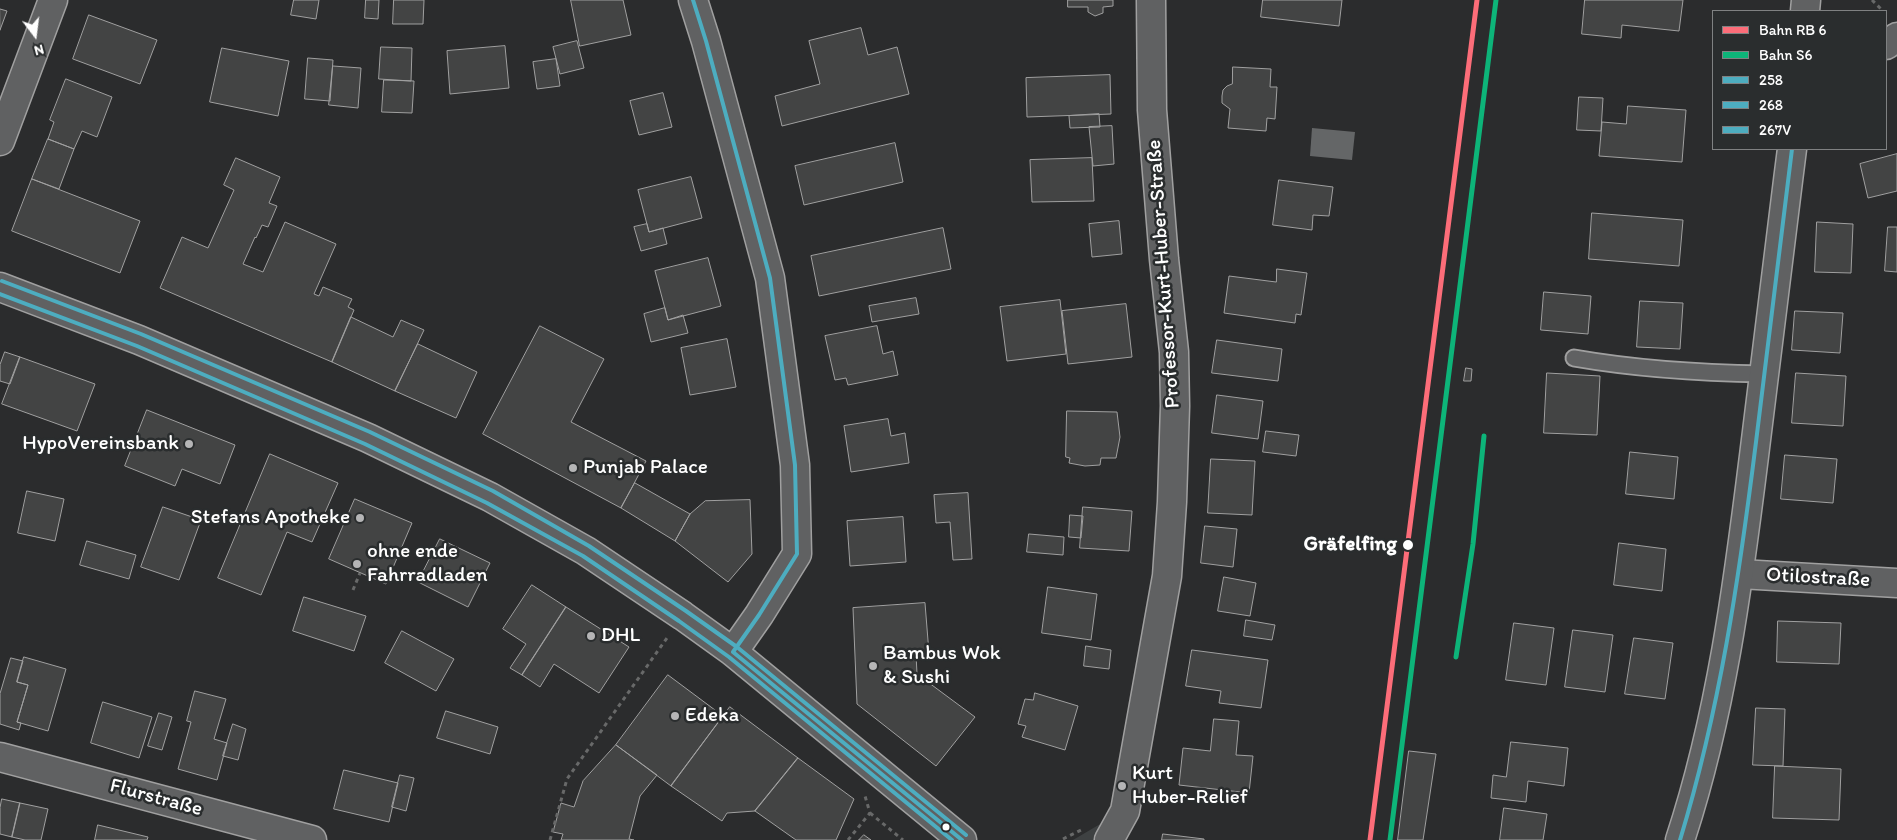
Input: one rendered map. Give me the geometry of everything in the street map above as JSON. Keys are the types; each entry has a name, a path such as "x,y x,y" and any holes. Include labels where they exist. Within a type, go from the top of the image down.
{"street":[{"path":"0,141 54,0"},
{"path":"693,0 706,41 770,278 795,465 797,554 733,652"},
{"name":"Professor-Kurt-Huber-Straße","path":"1109,840 1125,812 1166,576 1172,502 1175,406 1174,352 1163,250 1152,110 1151,0"},
{"path":"1680,840 1690,812 1716,700 1740,574 1792,150"},
{"path":"0,286 139,340 368,438 490,497 586,551 733,652 962,840"},
{"name":"Otilostraße","path":"1740,574 1897,582"},
{"name":"Flurstraße","path":"0,757 312,840"}],"lane":[{"path":"1574,358 1615,365 1728,374 1764,374"}],"path":[{"path":"1872,0 1882,10"},
{"path":"353,590 360,573"},
{"path":"550,840 567,779 650,663"},
{"path":"870,766 860,778 870,813 903,840"},
{"path":"848,840 870,813"}],"shaded area":[{"path":"1312,128 1355,132 1352,160 1310,156"},
{"path":"1107,820 1096,840 1073,840"}],"building":[{"path":"294,0 319,0 316,19 291,15"},
{"path":"366,0 379,0 378,19 365,18"},
{"path":"394,0 424,0 423,24 393,24"},
{"path":"571,0 623,0 631,35 580,46"},
{"path":"1068,0 1113,0 1113,6 1103,7 1103,13 1095,16 1088,12 1088,7 1068,7"},
{"path":"1263,0 1342,0 1339,26 1261,17"},
{"path":"1585,0 1683,0 1679,31 1622,25 1621,38 1582,34"},
{"path":"0,9 7,11 0,30"},
{"path":"89,15 157,40 140,84 73,59"},
{"path":"861,28 868,55 897,47 909,94 782,126 775,96 820,84 809,41"},
{"path":"577,41 584,68 560,74 553,47"},
{"path":"505,46 509,88 450,94 447,51"},
{"path":"381,47 412,48 411,81 379,79"},
{"path":"222,48 289,61 278,116 210,102"},
{"path":"308,58 333,60 330,101 305,99"},
{"path":"556,59 560,86 537,89 533,62"},
{"path":"333,66 361,68 358,108 329,105"},
{"path":"1233,67 1271,69 1270,87 1277,87 1275,119 1267,118 1266,131 1228,128 1230,109 1222,103 1222,96 1223,90 1232,84"},
{"path":"1110,75 1111,114 1027,117 1026,78"},
{"path":"66,79 112,97 97,137 82,131 74,149 48,139 54,122 50,120"},
{"path":"384,80 414,81 412,113 382,112"},
{"path":"663,93 672,127 639,135 630,101"},
{"path":"1579,97 1603,98 1601,131 1577,130"},
{"path":"1628,106 1686,110 1682,162 1599,156 1602,122 1626,124"},
{"path":"1099,114 1100,127 1070,128 1069,116"},
{"path":"1112,126 1114,164 1093,166 1089,127"},
{"path":"48,139 74,149 59,189 32,179"},
{"path":"895,143 903,182 804,205 795,166"},
{"path":"1897,154 1897,191 1868,198 1860,164"},
{"path":"236,158 280,177 269,203 277,206 268,227 262,225 243,264 263,272 285,222 336,244 314,294 319,296 323,287 352,299 348,307 354,310 332,362 160,288 182,237 208,248 234,190 224,185"},
{"path":"1092,158 1094,201 1032,202 1030,160"},
{"path":"691,177 702,218 649,232 638,190"},
{"path":"32,179 140,221 120,273 12,231"},
{"path":"1279,180 1333,187 1329,216 1313,215 1312,230 1273,225"},
{"path":"1592,213 1683,220 1679,266 1589,259"},
{"path":"1119,221 1122,254 1092,257 1089,224"},
{"path":"1817,222 1853,224 1851,273 1815,272"},
{"path":"647,224 649,232 663,228 667,244 641,251 634,227"},
{"path":"1888,227 1897,227 1897,272 1885,271"},
{"path":"943,228 951,269 819,296 811,256"},
{"path":"708,258 721,306 668,320 655,271"},
{"path":"1277,269 1307,273 1301,315 1296,314 1295,323 1224,313 1229,276 1276,282"},
{"path":"1544,292 1591,296 1588,334 1541,330"},
{"path":"916,298 919,314 872,322 869,306"},
{"path":"1060,300 1066,354 1007,361 1000,307"},
{"path":"1640,301 1683,303 1680,349 1637,347"},
{"path":"1126,304 1132,357 1068,364 1062,311"},
{"path":"665,308 668,320 683,315 688,333 651,342 644,314"},
{"path":"1795,311 1843,313 1840,353 1792,350"},
{"path":"351,317 393,337 401,320 424,330 395,391 332,362"},
{"path":"540,326 604,359 571,422 646,461 621,508 483,434"},
{"path":"877,326 883,354 893,351 898,375 848,385 846,378 835,380 825,336"},
{"path":"727,339 736,387 690,395 681,348"},
{"path":"1217,340 1282,349 1278,381 1212,373"},
{"path":"418,344 477,372 456,418 395,391"},
{"path":"5,352 20,357 10,384 0,381 0,365"},
{"path":"20,357 95,384 77,431 2,404"},
{"path":"1466,368 1472,369 1471,381 1464,381"},
{"path":"1547,373 1600,376 1597,435 1544,433"},
{"path":"1796,373 1846,376 1843,426 1792,423"},
{"path":"1217,395 1263,401 1258,439 1212,433"},
{"path":"147,410 235,445 220,484 182,469 175,486 125,466"},
{"path":"1067,411 1117,412 1120,437 1116,458 1101,458 1100,465 1085,466 1069,463 1070,458 1066,457"},
{"path":"888,419 891,436 905,433 909,463 851,472 844,426"},
{"path":"1266,431 1299,435 1296,456 1263,452"},
{"path":"1630,452 1678,457 1674,499 1626,494"},
{"path":"270,454 338,483 312,542 287,532 261,595 218,578"},
{"path":"1785,455 1837,459 1833,503 1781,499"},
{"path":"1211,459 1255,461 1252,515 1208,513"},
{"path":"635,483 690,514 675,541 621,508"},
{"path":"27,491 64,499 55,541 18,533"},
{"path":"968,493 972,559 953,560 950,522 936,523 934,495"},
{"path":"355,499 412,523 386,584 329,559"},
{"path":"750,500 752,554 728,582 675,541 690,514 705,501"},
{"path":"163,507 201,520 179,580 141,567"},
{"path":"1083,507 1132,511 1129,551 1080,548"},
{"path":"1070,515 1083,516 1081,538 1069,537"},
{"path":"903,517 906,562 850,566 847,521"},
{"path":"1205,526 1237,529 1233,567 1201,563"},
{"path":"1029,534 1064,537 1063,555 1027,552"},
{"path":"440,539 490,563 468,607 418,582"},
{"path":"87,541 136,555 129,579 80,565"},
{"path":"1619,543 1666,549 1662,591 1614,585"},
{"path":"1224,577 1256,583 1250,616 1218,611"},
{"path":"532,585 566,607 522,675 510,668 526,644 503,629"},
{"path":"1048,587 1097,594 1091,640 1042,633"},
{"path":"304,597 366,616 354,651 293,631"},
{"path":"925,603 929,653 916,654 917,674 975,717 936,766 857,704 853,608"},
{"path":"566,607 629,647 599,693 554,664 540,687 522,675"},
{"path":"1246,620 1275,625 1272,640 1244,636"},
{"path":"1778,621 1841,623 1839,664 1777,662"},
{"path":"1514,623 1554,628 1546,685 1506,680"},
{"path":"1573,630 1613,635 1605,692 1565,687"},
{"path":"402,631 454,659 436,691 385,663"},
{"path":"1634,638 1673,643 1665,699 1625,694"},
{"path":"1086,646 1111,650 1109,669 1084,666"},
{"path":"1192,650 1268,660 1261,708 1219,703 1221,691 1186,686"},
{"path":"24,657 66,669 48,731 17,722 28,685 17,682"},
{"path":"11,658 23,661 17,682 28,685 17,722 21,723 19,730 0,724 0,694"},
{"path":"668,675 723,716 671,786 616,745"},
{"path":"195,691 226,699 214,739 227,743 217,780 178,769 191,722 187,721"},
{"path":"1035,693 1078,706 1065,750 1022,737 1026,726 1018,724 1025,699 1033,700"},
{"path":"103,702 152,717 139,758 91,743"},
{"path":"730,707 798,758 755,811 727,813 722,821 671,786"},
{"path":"1756,708 1785,709 1783,766 1753,765"},
{"path":"446,711 498,727 490,754 437,738"},
{"path":"159,713 172,717 162,750 148,746"},
{"path":"1214,719 1239,721 1236,755 1253,756 1249,793 1179,785 1183,748 1210,751"},
{"path":"233,724 246,729 238,760 223,756"},
{"path":"1511,742 1568,748 1564,786 1528,781 1526,802 1491,798 1493,775 1506,777"},
{"path":"616,745 657,775 640,796 629,839 634,840 561,840 563,834 553,832 561,803 574,807 583,781"},
{"path":"1409,751 1436,754 1423,840 1398,840"},
{"path":"798,758 854,799 836,840 796,840 755,811"},
{"path":"1775,766 1841,769 1839,820 1773,818"},
{"path":"344,770 398,783 389,822 334,809"},
{"path":"400,775 414,778 406,811 392,807"},
{"path":"2,799 20,803 12,837 0,834"},
{"path":"20,803 48,809 41,840 25,840 12,837"},
{"path":"1504,808 1547,814 1543,840 1500,840"},
{"path":"98,825 148,837 147,840 95,840"},
{"path":"1163,834 1204,839 1204,840 1162,840"},
{"path":"864,835 871,840 859,840"}],"transit line":[{"name":"258","path":"693,0 706,41 770,278 795,465 797,554 759,615 733,652"},
{"path":"1370,840 1477,0"},
{"name":"258","path":"1680,840 1706,742 1727,643 1749,493 1792,150"},
{"name":"267V","path":"2,281 141,334 370,432 493,491 589,546 737,647 966,835"},
{"name":"268","path":"0,294 137,346 365,444 487,503 583,556 729,657 952,840"},
{"name":"258","path":"733,652 962,840"}],"rail line":[{"name":"S6","path":"1390,840 1496,0"},
{"name":"S6","path":"1456,657 1473,544 1484,436"}],"place":[{"name":"HypoVereinsbank","path":"189,444"},
{"name":"Punjab Palace","path":"573,468"},
{"name":"Stefans Apotheke","path":"360,518"},
{"name":"Gräfelfing","path":"1408,545"},
{"name":"ohne ende Fahrradladen","path":"357,564"},
{"name":"DHL","path":"591,636"},
{"name":"Bambus Wok & Sushi","path":"873,666"},
{"name":"Edeka","path":"675,716"},
{"name":"Kurt Huber-Relief","path":"1122,786"}]}
